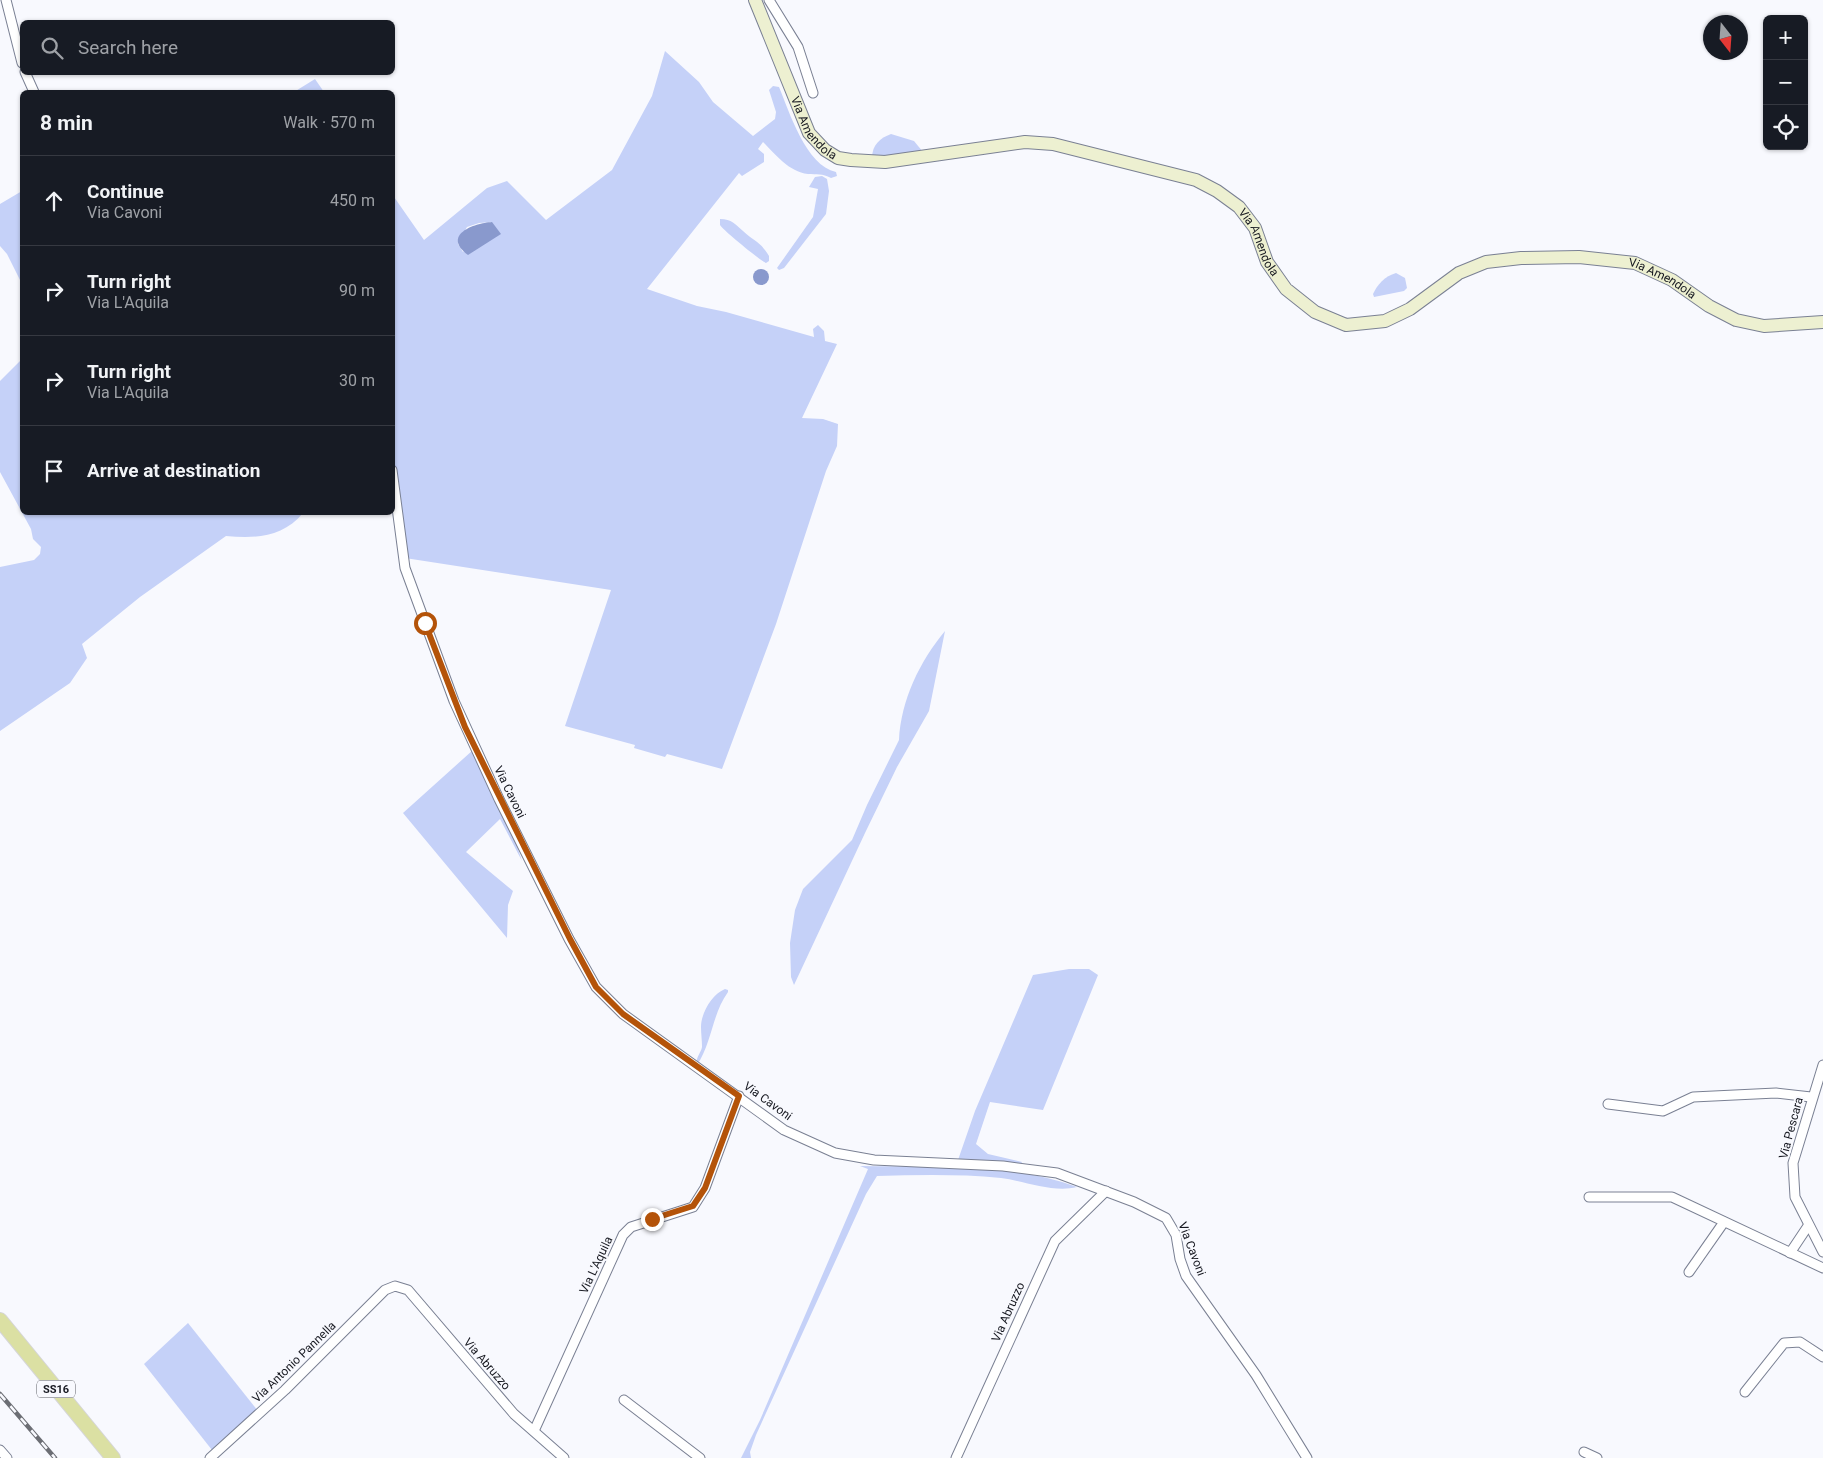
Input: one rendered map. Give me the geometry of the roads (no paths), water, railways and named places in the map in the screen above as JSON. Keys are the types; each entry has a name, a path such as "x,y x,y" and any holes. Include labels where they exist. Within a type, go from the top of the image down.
{"main road":[{"name":"Via Amendola","path":"755,0 809,134 816,143 838,158 885,162 1026,142 1053,144 1196,180 1239,206 1255,228 1268,262 1286,290 1315,312 1346,325 1385,321 1410,309 1459,273 1486,262 1521,258 1579,257 1635,262 1672,280 1709,306 1736,320 1764,326 1823,322"},
{"name":"SS16","path":"0,1320 113,1458"}],"street":[{"path":"6,0 20,55"},
{"path":"769,0 798,47 813,93"},
{"path":"26,75 33,90"},
{"name":"Via Cavoni","path":"395,493 405,568 454,702 499,799 596,987 623,1014 784,1130 835,1153 874,1160 1003,1166 1057,1173 1166,1218 1176,1235 1180,1259 1186,1276 1256,1375 1307,1458"},
{"name":"Via Pescara","path":"1823,1065 1793,1163 1795,1197 1808,1226 1823,1252"},
{"path":"1608,1104 1663,1111 1693,1097 1776,1093 1812,1097"},
{"name":"Via L'Aquila","path":"534,1430 623,1235 631,1227 693,1206 705,1188 739,1096"},
{"name":"Via Abruzzo","path":"956,1458 1055,1241 1106,1192"},
{"path":"1589,1197 1672,1198 1823,1268"},
{"path":"1688,1272 1724,1222"},
{"path":"1790,1252 1808,1226"},
{"name":"Via Abruzzo","path":"395,1286 408,1290 514,1414 564,1458"},
{"name":"Via Antonio Pannella","path":"210,1458 285,1390 385,1290 395,1286"},
{"path":"1745,1392 1784,1343 1800,1342 1823,1357"},
{"path":"624,1400 700,1458"},
{"path":"0,1450 7,1458"},
{"path":"1584,1452 1597,1458"}],"railway":[{"path":"0,1394 55,1458"}]}
